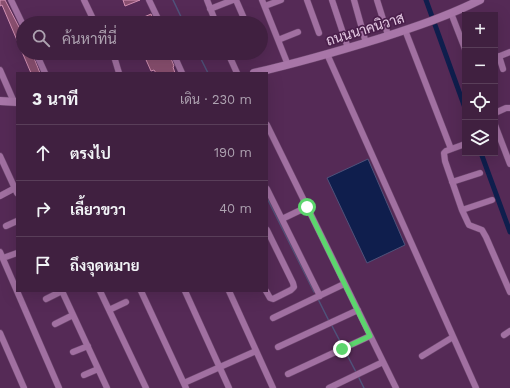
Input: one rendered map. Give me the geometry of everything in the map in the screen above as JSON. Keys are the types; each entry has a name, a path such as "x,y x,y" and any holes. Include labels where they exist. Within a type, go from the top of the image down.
{"main road":[{"name":"ถนนนาคนิวาส","path":"258,72 288,65 388,36 433,21 480,0"},
{"path":"0,101 15,102"}],"street":[{"path":"11,0 19,16"},
{"path":"84,0 92,16"},
{"path":"149,0 157,16"},
{"path":"206,0 213,16"},
{"path":"210,9 235,0 243,16"},
{"path":"281,0 264,3 288,65"},
{"path":"307,0 319,33"},
{"path":"332,0 348,48"},
{"path":"354,0 366,42"},
{"path":"377,0 388,36"},
{"path":"450,13 465,48"},
{"path":"405,30 451,149"},
{"path":"278,40 298,32"},
{"path":"498,57 510,52"},
{"path":"327,54 476,388"},
{"path":"498,59 503,69"},
{"path":"40,60 46,72"},
{"path":"115,60 119,72"},
{"path":"176,60 182,72"},
{"path":"231,60 237,72"},
{"path":"0,70 15,102"},
{"path":"498,112 510,108"},
{"path":"268,127 396,388"},
{"path":"498,134 510,164"},
{"path":"462,145 444,153 452,182 469,225 482,230 510,290"},
{"path":"0,196 16,190 1,160"},
{"path":"452,182 480,172"},
{"path":"268,191 320,296"},
{"path":"462,210 492,200"},
{"path":"282,219 307,207"},
{"path":"6,226 16,221"},
{"path":"267,293 271,299 273,299 294,287 268,232"},
{"path":"0,252 16,290"},
{"path":"3,258 16,253"},
{"path":"13,283 16,278"},
{"path":"273,318 344,284"},
{"path":"17,292 59,388"},
{"path":"46,299 60,292"},
{"path":"62,292 107,388"},
{"path":"100,292 146,388"},
{"path":"141,292 185,386 256,351"},
{"path":"185,292 229,388"},
{"path":"229,292 273,388"},
{"path":"109,310 126,302"},
{"path":"278,347 358,310"},
{"path":"55,324 74,315"},
{"path":"504,335 510,332"},
{"path":"0,333 24,388"},
{"path":"288,374 370,336"},
{"path":"422,356 453,337"},
{"path":"73,352 88,346"},
{"path":"329,388 384,362"},
{"path":"84,375 98,369"}],"water":[{"path":"368,159 405,245 367,263 327,178"}],"building":[{"path":"0,0 5,0 16,21 16,38 2,5 0,6"},
{"path":"123,0 140,0 125,6"},
{"path":"25,60 35,60 40,72 31,72"},
{"path":"146,60 172,60 175,72 155,72 154,70 151,71"}],"waterway":[{"path":"173,0 181,16"},
{"path":"426,0 462,100"},
{"path":"202,60 208,72"},
{"path":"482,156 510,232"},
{"path":"268,200 314,292"},
{"path":"318,299 329,321"},
{"path":"331,324 343,347"},
{"path":"345,351 356,372"},
{"path":"358,376 364,388"}],"route":[{"path":"307,207 370,336 342,349"}]}
